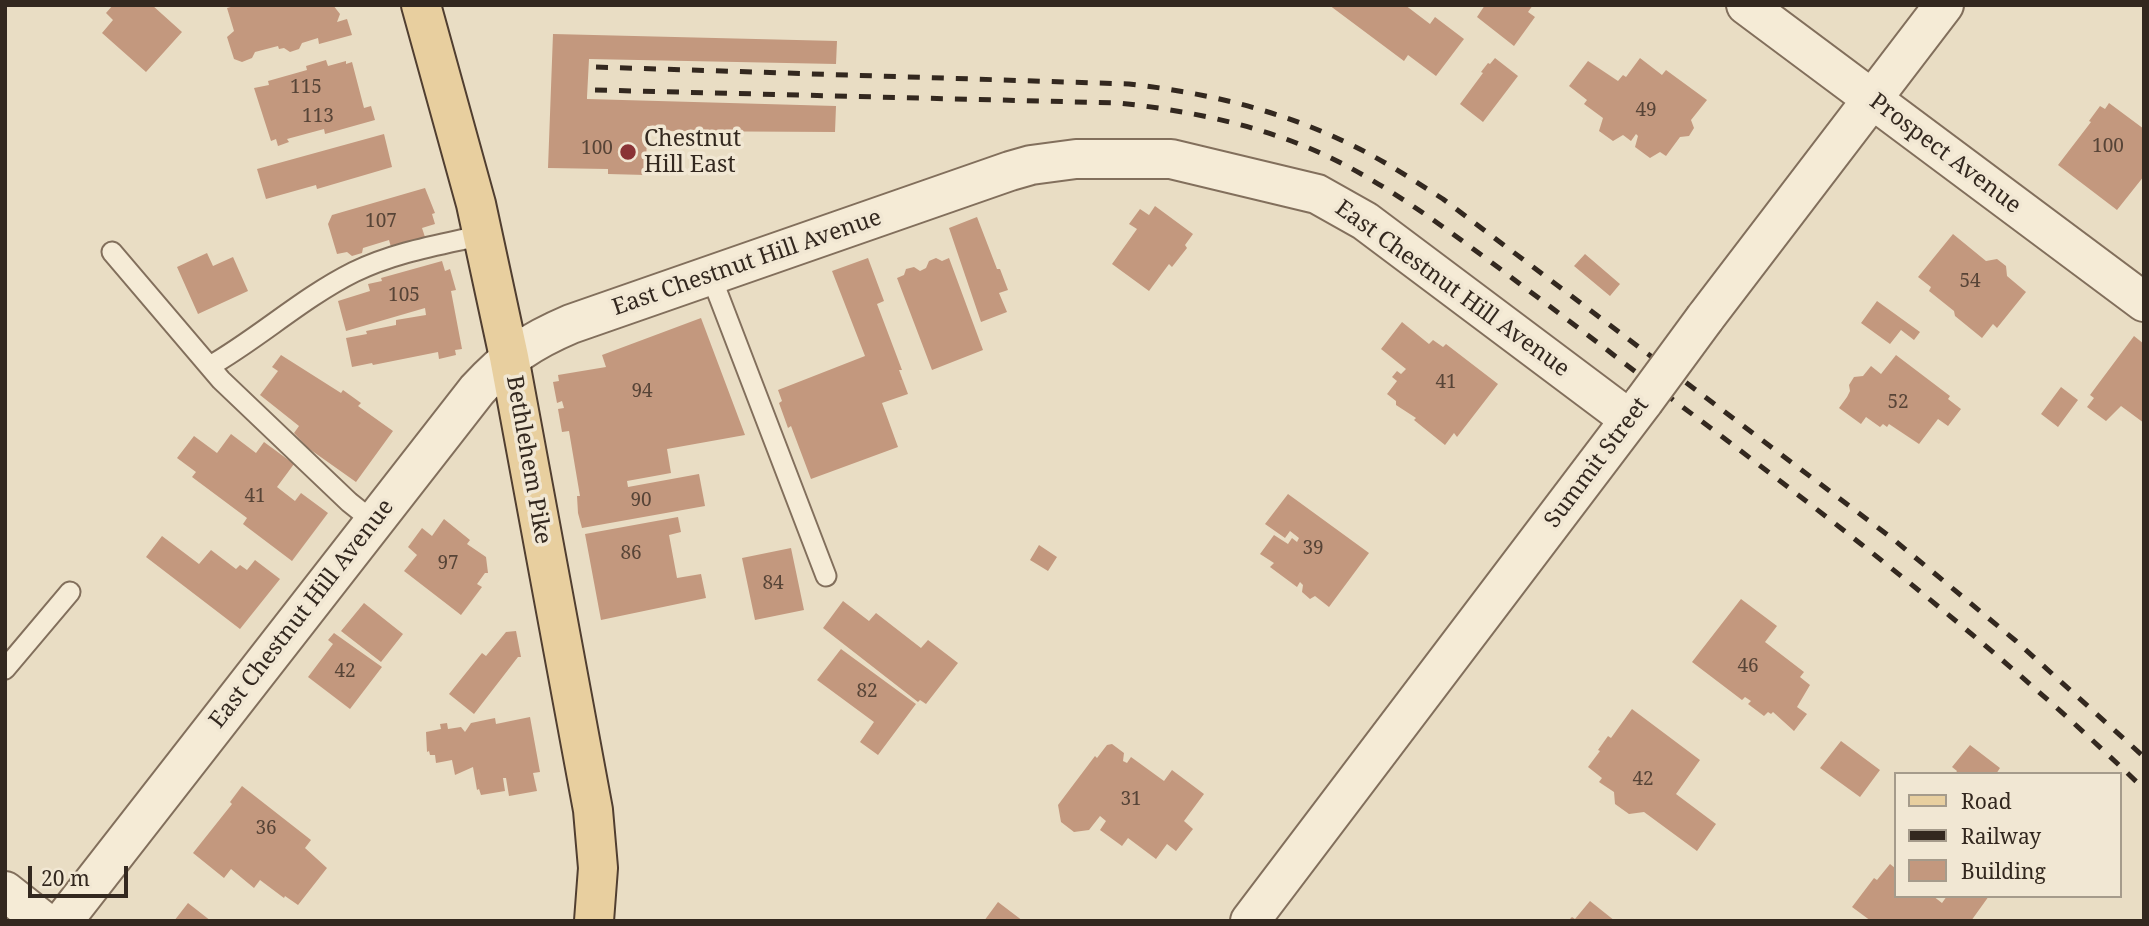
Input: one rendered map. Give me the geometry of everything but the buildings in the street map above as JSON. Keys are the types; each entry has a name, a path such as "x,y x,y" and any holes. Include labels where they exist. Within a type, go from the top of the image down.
{"main road":[{"name":"Bethlehem Pike","path":"421,5 483,235 509,357 593,810 598,868 594,921"}],"street":[{"name":"Prospect Avenue","path":"1746,5 2144,302"},
{"name":"Summit Street","path":"1250,921 1944,5"},
{"name":"East Chestnut Hill Avenue","path":"63,921 477,390 509,357 543,336 571,324 1010,171 1031,165 1076,159 1171,159 1317,194 1365,221 1637,410"},
{"path":"5,891 43,921"}],"lane":[{"path":"209,366 236,351 293,308 355,272 406,252 483,235"},
{"path":"111,252 221,380 349,502 374,522"},
{"path":"711,276 826,576"},
{"path":"5,669 71,592"}],"railway":[{"path":"596,67 1129,84 1238,103 1290,119 1341,140 1380,160 1443,199 1893,539 2016,641 2144,757"},
{"path":"595,90 1119,103 1174,110 1228,122 1280,137 1331,158 1397,195 1459,238 1825,516 2020,675 2144,789"}],"place":[{"name":"Chestnut Hill East","path":"628,152"}]}
